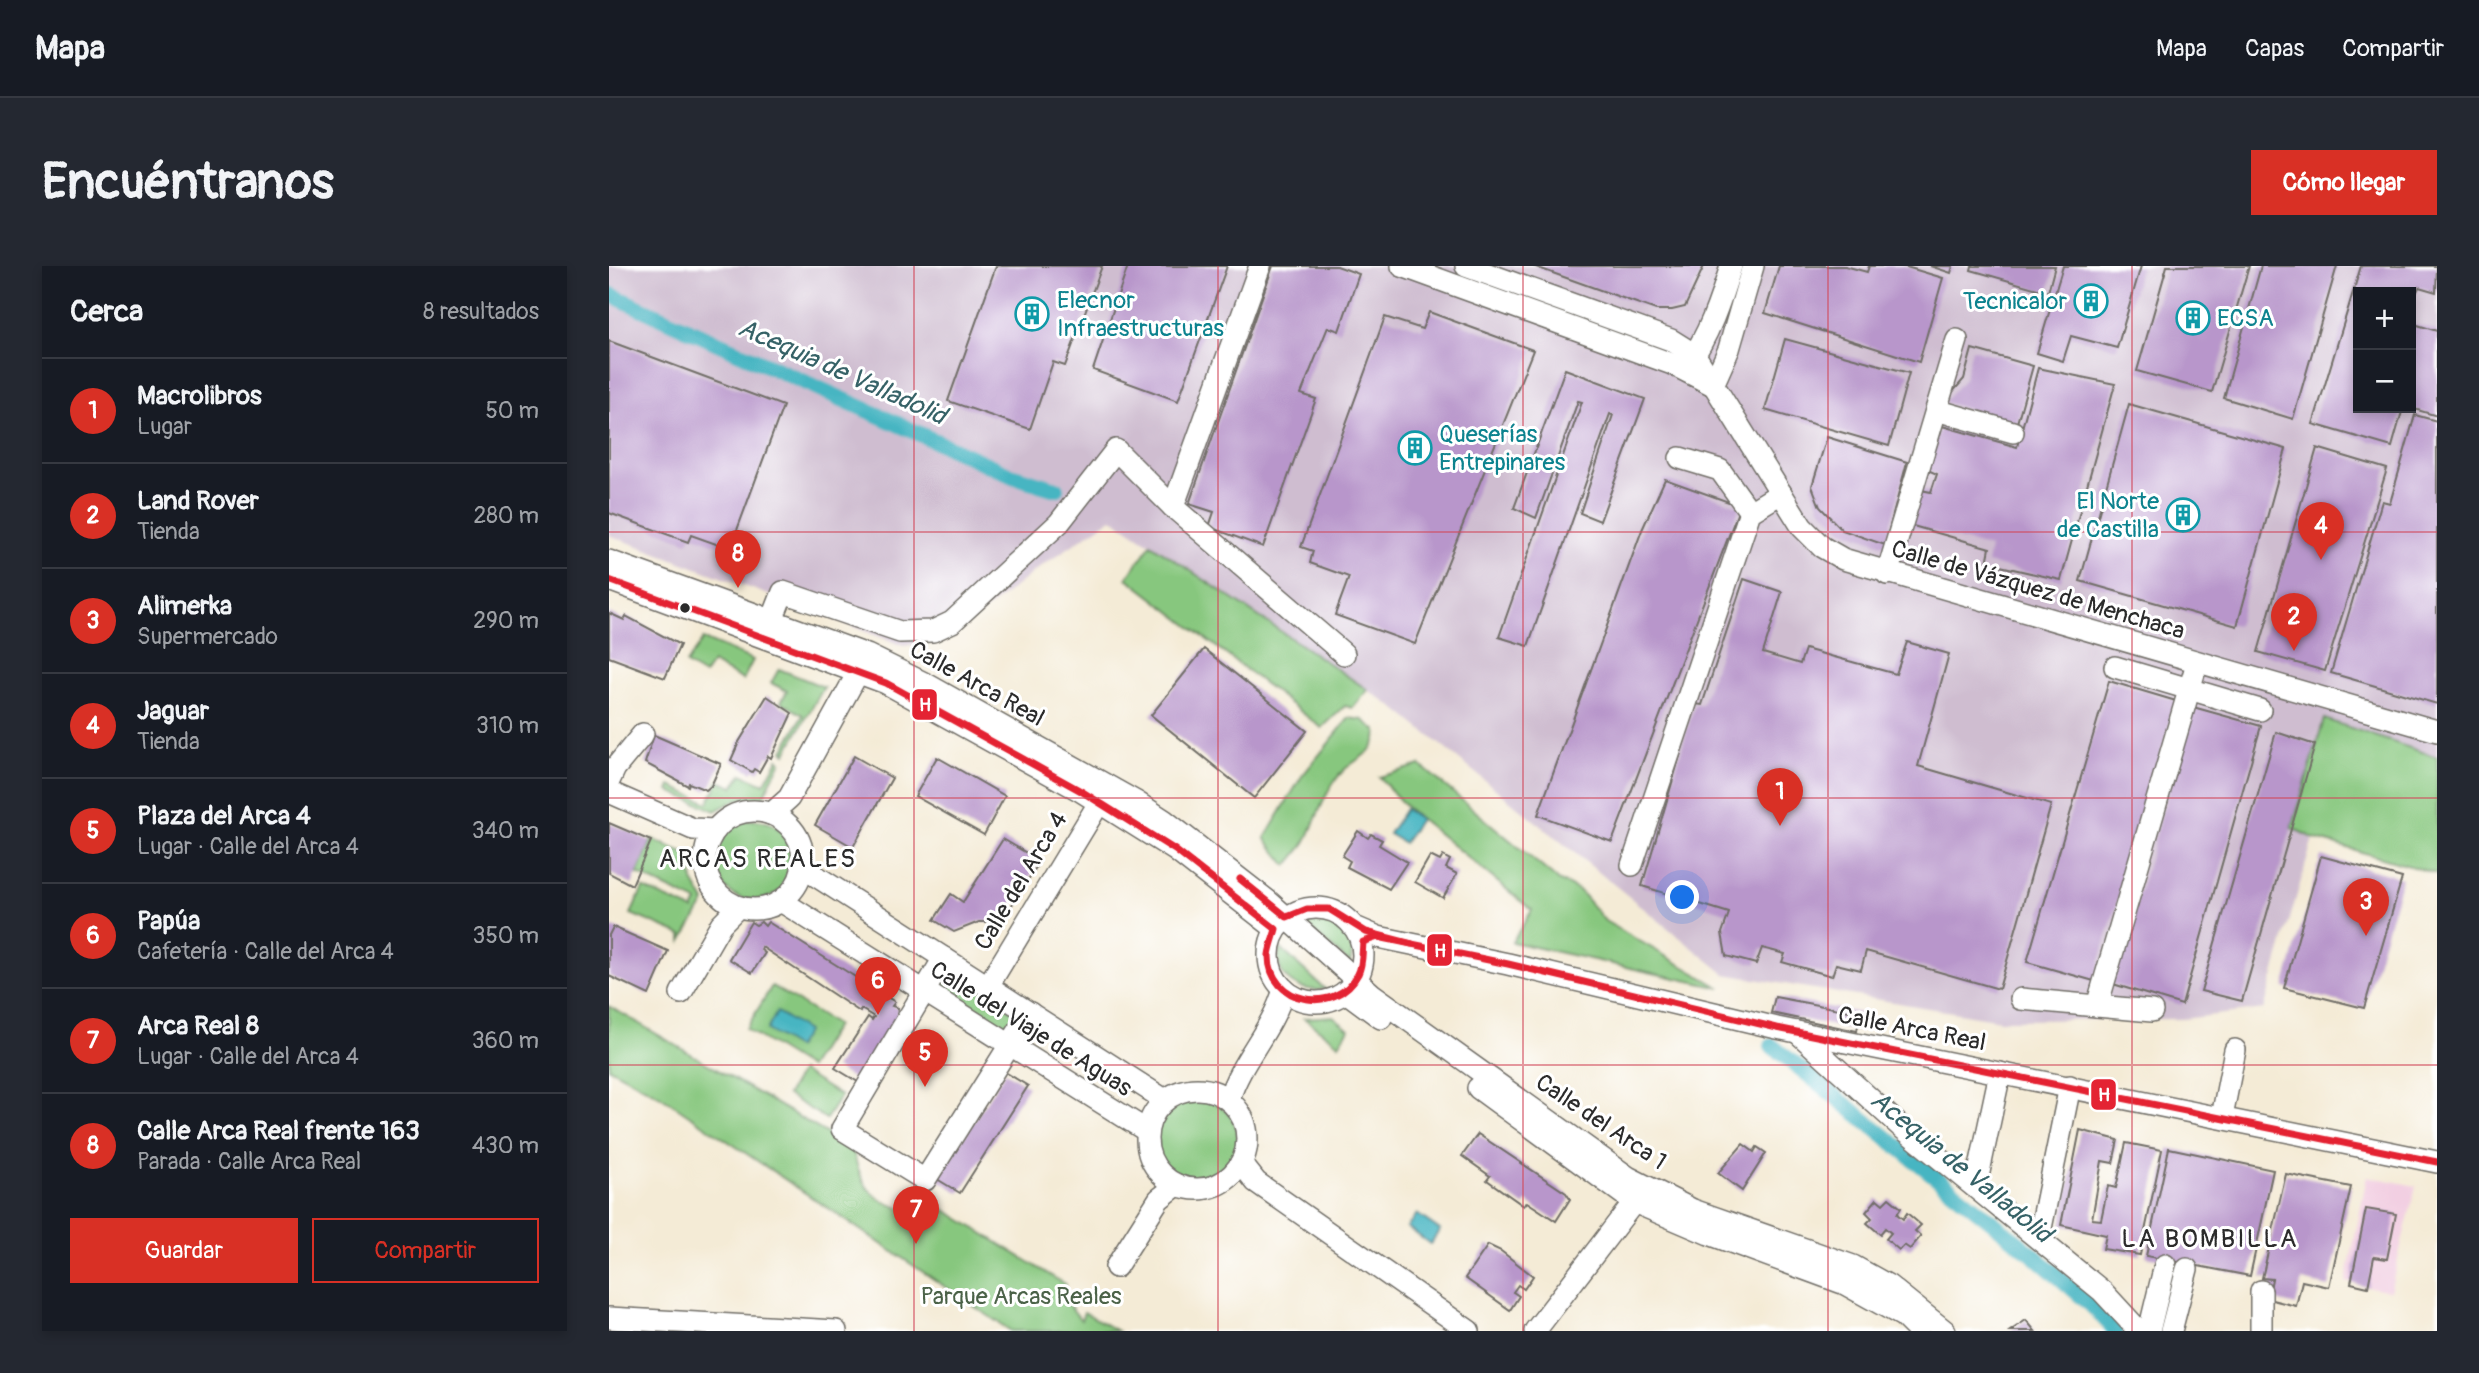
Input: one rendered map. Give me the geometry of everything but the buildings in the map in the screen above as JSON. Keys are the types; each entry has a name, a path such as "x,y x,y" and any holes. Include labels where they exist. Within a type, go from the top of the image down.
{"street":[{"path":"1173,506 1260,266"},
{"path":"1402,266 1689,363 1718,311 1731,266"},
{"name":"Calle de Vázquez de Menchaca","path":"1466,266 1671,340 1689,363 1713,385 1802,527 1822,547 1843,559 2435,732"},
{"path":"1713,385 1729,349 1753,266"},
{"path":"1887,574 1957,340"},
{"path":"1936,410 2013,432"},
{"path":"772,620 783,592 900,632 933,631 952,622 1059,523 1116,450 1173,506 1344,654"},
{"path":"1681,458 1720,470 1750,512"},
{"path":"1632,865 1750,512 1781,493"},
{"name":"Calle Arca Real","path":"609,561 772,620 863,663 1175,850 1281,923"},
{"name":"Calle Arca Real","path":"609,580 927,685 1164,820 1352,986"},
{"path":"778,818 863,663"},
{"path":"2097,1006 2197,663"},
{"path":"2115,667 2260,710"},
{"path":"609,780 615,768 642,734"},
{"path":"609,792 705,835"},
{"name":"Calle del Arca 4","path":"988,986 1099,803"},
{"path":"741,813 778,818 799,842 802,867 799,880 781,901 760,909 732,904 710,882 706,870 705,835 741,813"},
{"name":"Calle del Viaje de Aguas","path":"802,867 1165,1100"},
{"name":"Calle del Viaje de Aguas","path":"781,901 1147,1131"},
{"path":"681,993 732,904"},
{"name":"Calle Arca Real","path":"1281,923 1308,907 1327,908 1344,916 1366,935 1797,1032 2437,1163"},
{"path":"1281,923 1271,940 1269,963 1290,994 1323,1002 1352,986 1362,970 1366,935"},
{"name":"Calle del Arca 4","path":"944,958 842,1129 925,1180 1030,1013"},
{"name":"Calle del Arca 1","path":"1352,986 1635,1202 1709,1234 1845,1284 1903,1316 1918,1331"},
{"name":"Calle del Arca 1","path":"1352,986 1449,1050 1628,1177 1693,1210 1853,1266 1889,1286 1945,1331"},
{"path":"1227,1090 1290,994"},
{"path":"2021,999 2152,1011"},
{"path":"1797,1032 1900,1126 2102,1291 2139,1331"},
{"path":"2222,1117 2235,1051"},
{"path":"1976,1186 2000,1073"},
{"path":"2039,1238 2070,1086"},
{"path":"1190,1089 1227,1090 1247,1129 1248,1141 1237,1169 1212,1187 1188,1189 1170,1181 1150,1156 1147,1131 1151,1120 1165,1100 1190,1089"},
{"path":"1237,1169 1469,1331"},
{"path":"1116,1267 1170,1181"},
{"path":"1535,1331 1635,1202"},
{"path":"2149,1331 2165,1265"},
{"path":"2171,1331 2187,1269"},
{"path":"2261,1292 2261,1331"},
{"path":"609,1318 836,1331"}],"shaded area":[{"path":"609,266 2437,266 2437,874 2313,839 2264,1009 2183,1019 2000,1020 1725,974 1396,709 1112,518 1036,570 952,637 904,646 609,535"},
{"path":"2367,1176 2416,1186 2390,1291 2346,1282"}],"green space":[{"path":"1151,544 1368,690 1353,708 1345,706 1322,728 1127,578"},
{"path":"703,639 753,660 743,680 712,663 704,675 686,664"},
{"path":"779,669 824,687 786,753 783,751 803,715 781,702 787,691 771,683"},
{"path":"1349,718 1363,720 1377,731 1374,745 1337,778 1305,843 1287,866 1265,838 1302,776"},
{"path":"2324,719 2437,757 2437,874 2313,838 2292,828"},
{"path":"778,759 781,761 763,797 738,799 715,811 669,791 671,786 708,803 719,781 733,787 742,774 764,784"},
{"path":"1420,765 1559,881 1579,890 1605,921 1721,988 1512,942 1532,910 1406,807 1379,777"},
{"path":"754,820 769,823 782,832 791,845 794,860 791,875 782,888 769,897 754,900 739,897 726,888 717,875 714,860 717,845 726,832 739,823"},
{"path":"652,839 690,856 693,881 705,902 682,941 682,935 631,914 643,888 693,910 697,902 637,874"},
{"path":"1308,918 1327,921 1348,936 1352,953 1350,963 1301,921"},
{"path":"1280,948 1325,989 1307,989 1290,981 1280,967"},
{"path":"950,972 1020,1016 1009,1034 939,990"},
{"path":"772,986 836,1025 809,1068 746,1029"},
{"name":"Parque Arcas Reales","path":"609,1006 853,1149 865,1184 878,1198 911,1211 923,1196 1066,1285 1061,1295 1081,1320 1084,1312 1117,1331 1011,1331 659,1095 609,1068"},
{"path":"1333,1016 1349,1029 1339,1044 1304,1018"},
{"path":"801,1071 841,1096 826,1119 787,1095"},
{"path":"1197,1099 1213,1102 1226,1111 1235,1124 1238,1140 1235,1156 1226,1169 1213,1178 1197,1181 1181,1178 1168,1169 1159,1156 1156,1140 1159,1124 1168,1111 1181,1102"}],"water":[{"path":"1405,809 1420,819 1404,843 1389,834"},
{"path":"777,1012 807,1031 796,1048 767,1030"},
{"path":"1417,1214 1440,1230 1430,1244 1407,1227"}],"waterway":[{"name":"Acequia de Valladolid","path":"609,294 1013,476 1056,489"},
{"name":"Acequia de Valladolid","path":"1772,1046 2031,1253 2089,1303 2116,1331"}],"transit line":[{"name":"H","path":"609,580 886,683 1081,791 1175,850 1276,929 1269,955 1272,972 1279,985 1291,994 1305,999 1335,996 1348,987 1360,970 1363,942 1378,937 1508,964 1777,1028 2437,1162"},
{"name":"H","path":"1240,879 1287,917 1307,909 1329,909 1366,932 1412,944"}],"place":[{"name":"Tecnicalor","path":"2091,301"},
{"name":"Elecnor Infraestructuras","path":"1032,314"},
{"name":"ECSA","path":"2193,318"},
{"name":"Queserías Entrepinares","path":"1415,448"},
{"name":"El Norte de Castilla","path":"2183,515"},
{"name":"Jaguar","path":"2321,560"},
{"name":"Calle Arca Real frente 163","path":"738,588"},
{"name":"Land Rover","path":"2294,651"},
{"name":"Macrolibros","path":"1780,826"},
{"name":"Alimerka","path":"2366,936"},
{"name":"Papúa","path":"878,1015"},
{"name":"Plaza del Arca 4","path":"925,1087"},
{"name":"Arca Real 8","path":"916,1244"}],"district":[{"name":"ARCAS REALES","path":"758,859"},
{"name":"LA BOMBILLA","path":"2210,1239"}]}
